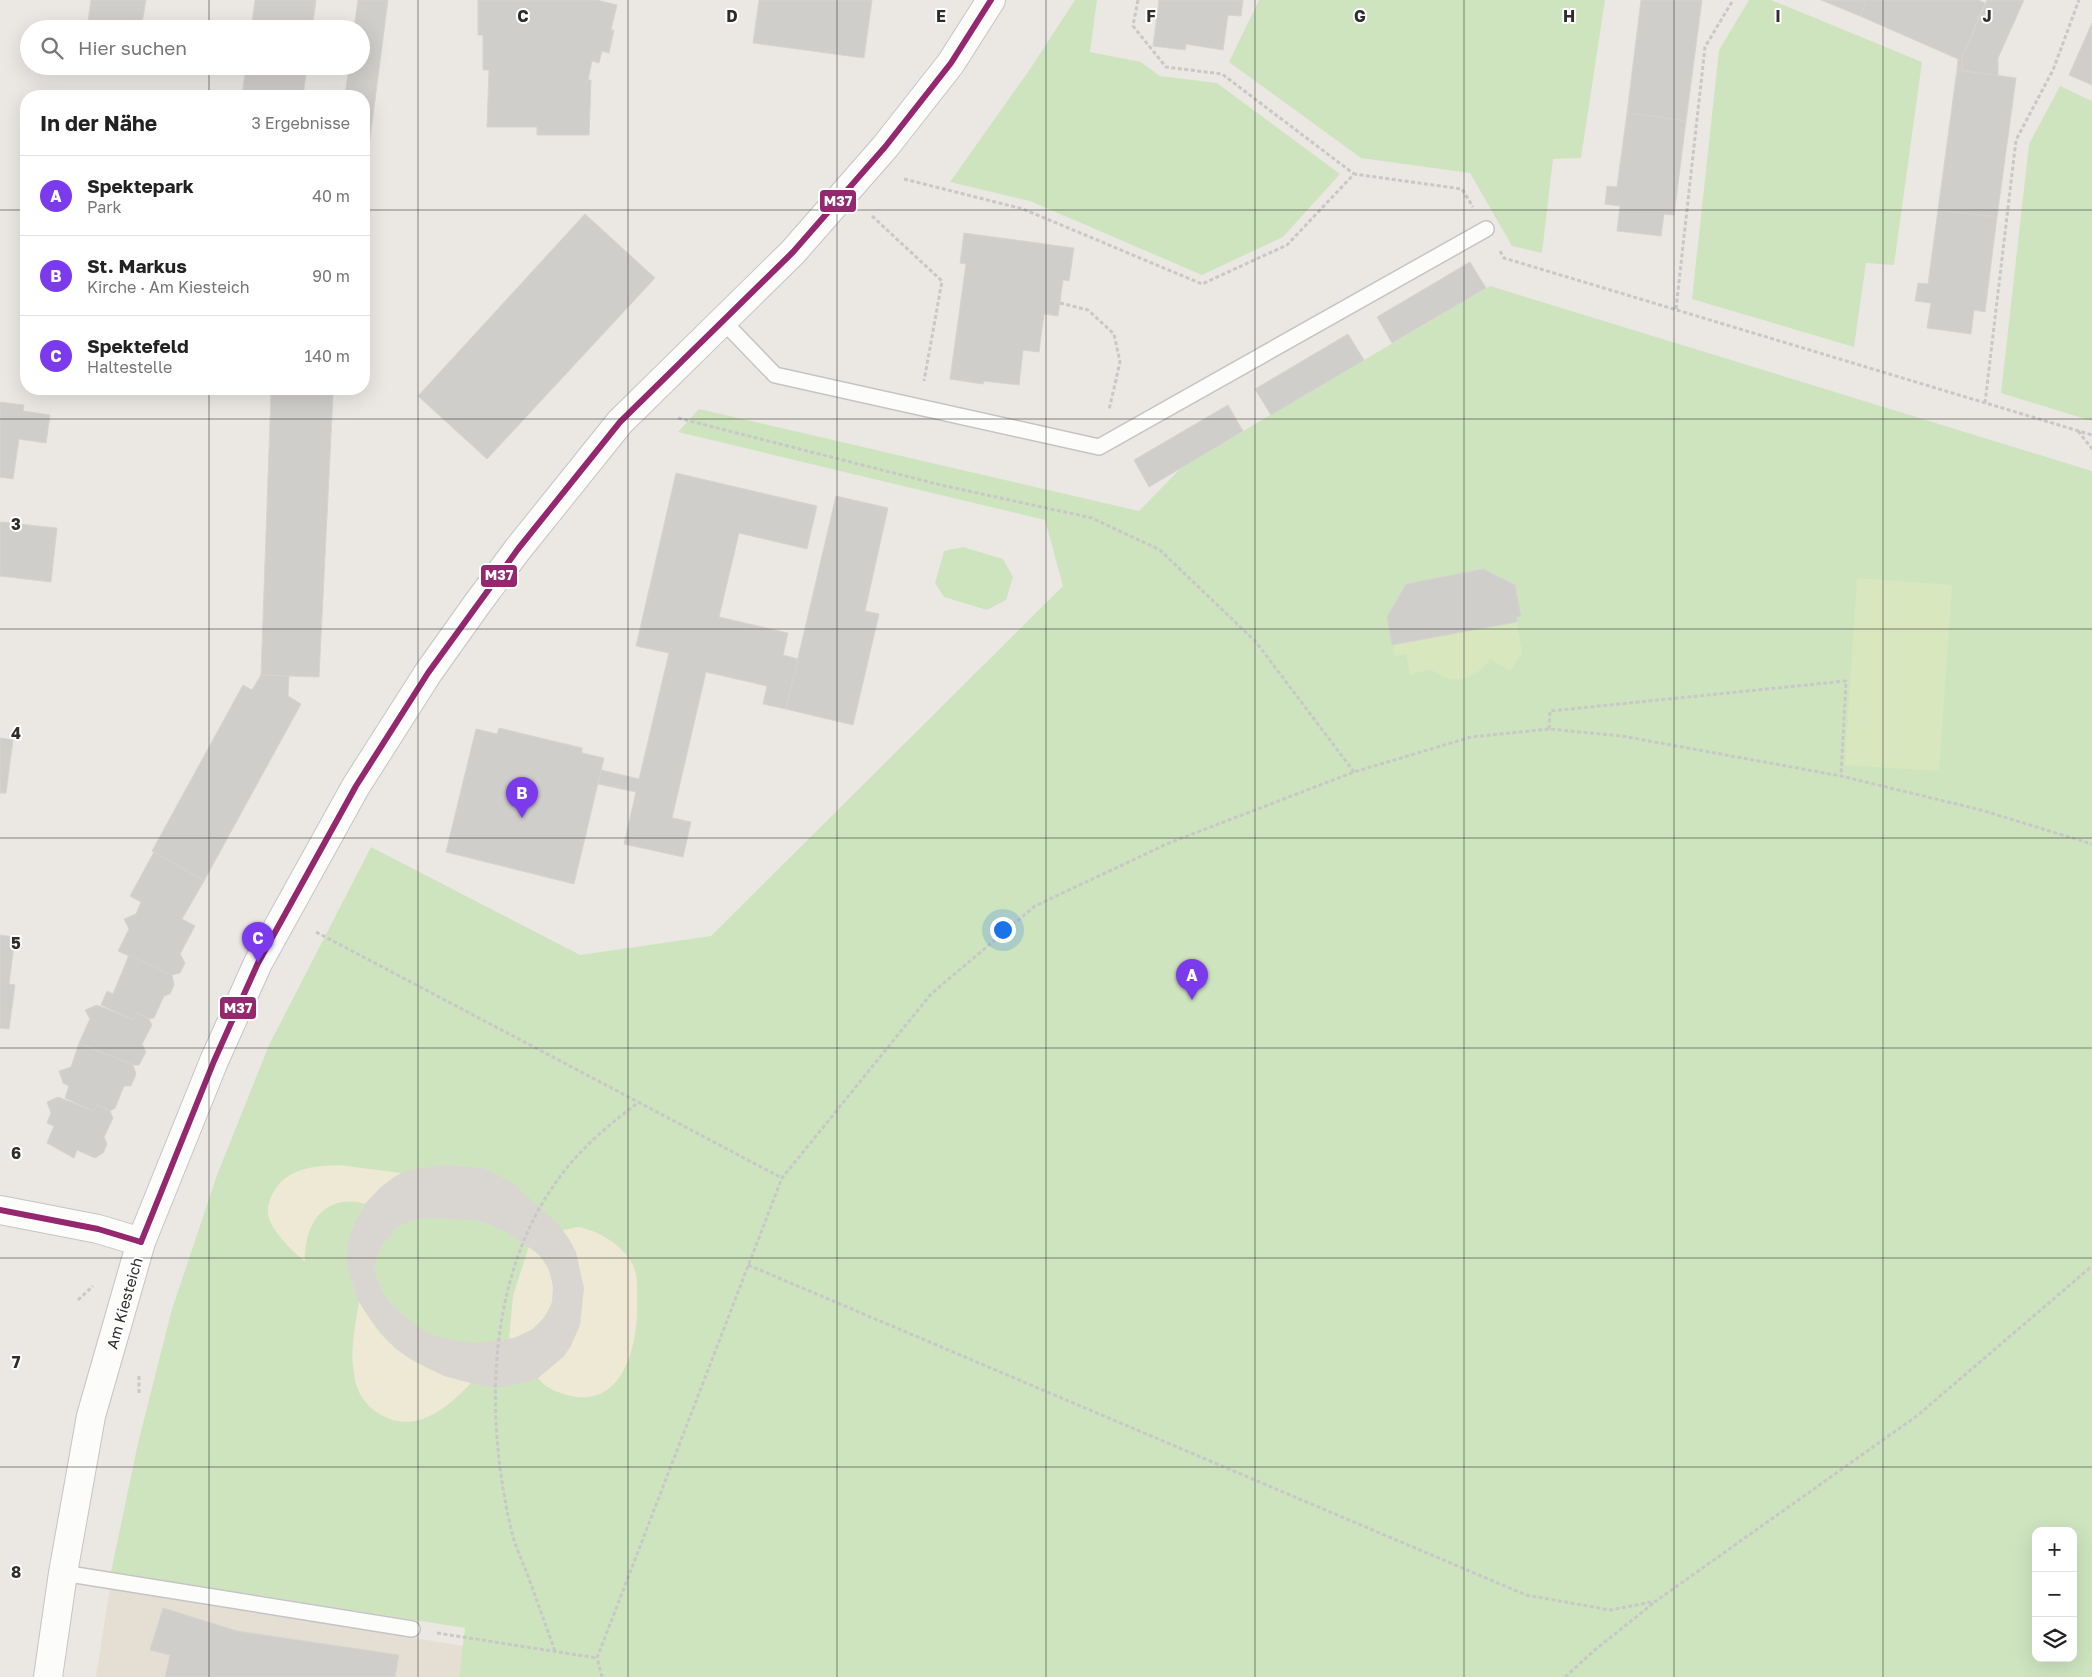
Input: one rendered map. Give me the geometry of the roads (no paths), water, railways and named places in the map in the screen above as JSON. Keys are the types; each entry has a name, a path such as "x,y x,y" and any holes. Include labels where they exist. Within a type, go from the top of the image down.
{"street":[{"name":"Am Kiesteich","path":"48,1677 63,1573 91,1416 141,1242 214,1061 258,963 356,786 428,673 518,549 620,422 793,252 885,147 951,63 991,0"},
{"path":"0,1210 98,1229 141,1242"}],"lane":[{"path":"722,320 775,375 1099,447 1486,229"},
{"path":"63,1573 412,1629"}],"place":[{"name":"St. Markus","path":"522,818"},
{"name":"Spektefeld","path":"258,963"},
{"name":"Spektepark","path":"1192,1000"}]}
